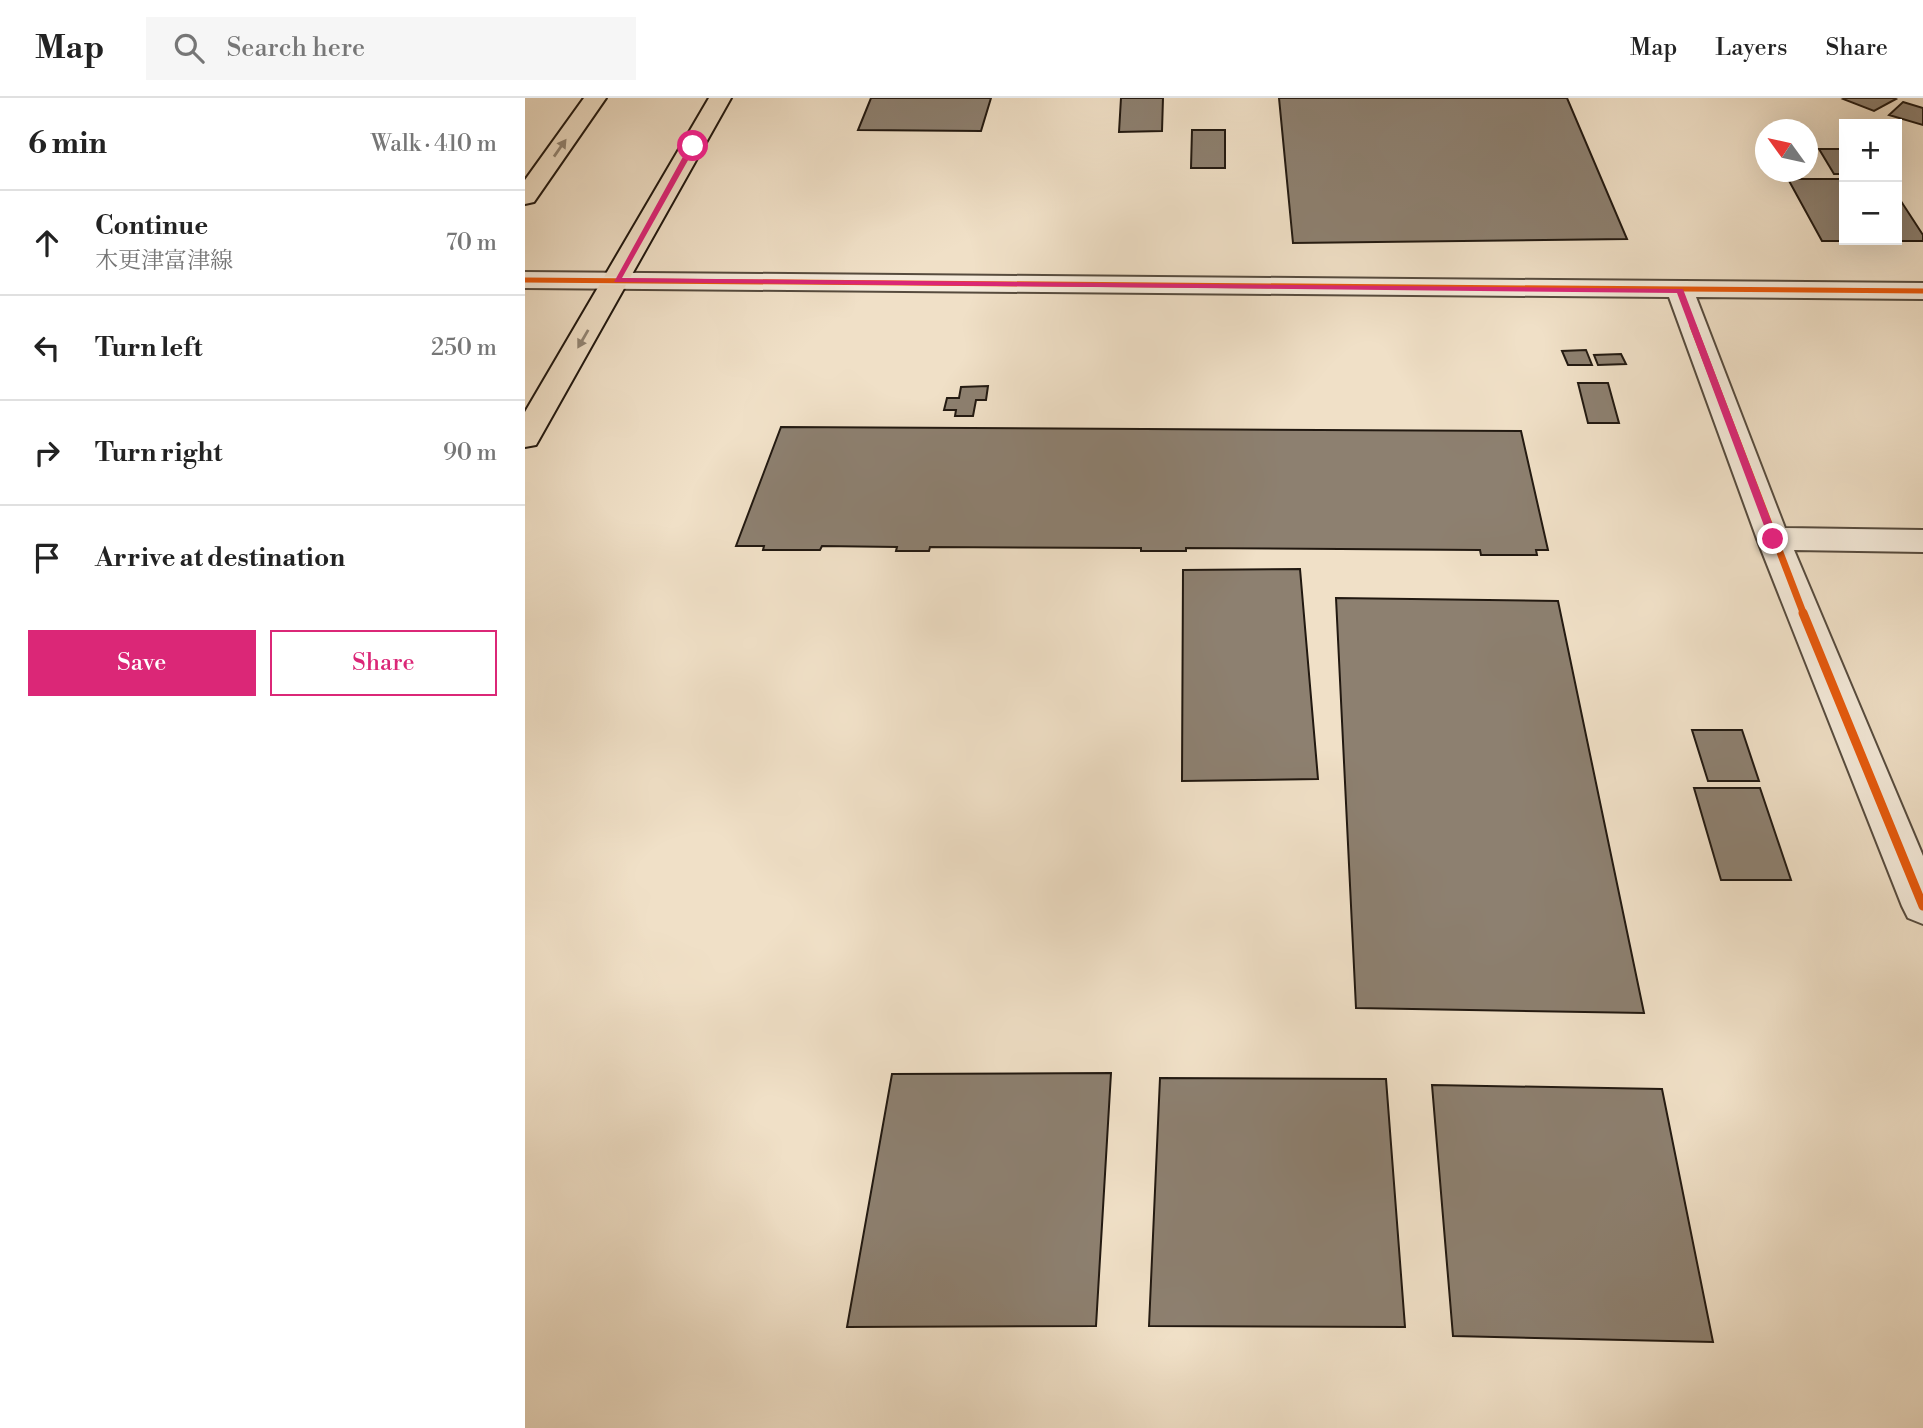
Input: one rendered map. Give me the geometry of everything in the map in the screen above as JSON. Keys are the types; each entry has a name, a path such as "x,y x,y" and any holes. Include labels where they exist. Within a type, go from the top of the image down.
{"main road":[{"path":"525,197 595,98"},
{"path":"525,438 720,98"}],"street":[{"path":"525,280 1923,291"},
{"path":"1680,290 1773,539 1923,906"},
{"path":"1773,539 1923,541"}],"building":[{"path":"871,98 991,98 981,131 858,130"},
{"path":"1121,98 1163,98 1162,131 1119,132"},
{"path":"1279,98 1567,98 1627,239 1293,243"},
{"path":"1843,99 1896,99 1874,111"},
{"path":"1903,102 1923,108 1923,125 1889,115"},
{"path":"1192,130 1225,130 1225,168 1191,168"},
{"path":"1819,149 1839,149 1839,174 1834,174"},
{"path":"1839,179 1839,241 1822,241 1790,182"},
{"path":"1902,203 1923,235 1923,241 1902,241"},
{"path":"1586,350 1592,365 1568,365 1562,351"},
{"path":"1621,354 1626,364 1598,365 1594,355"},
{"path":"1578,383 1608,383 1619,423 1588,423"},
{"path":"988,386 986,400 976,400 973,416 955,416 956,410 944,410 947,398 959,398 961,387"},
{"path":"781,427 1521,431 1548,550 1536,550 1537,555 1481,555 1480,550 1186,548 1186,551 1141,551 1141,548 930,547 929,551 896,551 897,547 822,546 820,550 763,550 764,546 736,546"},
{"path":"1300,569 1318,779 1182,781 1183,570"},
{"path":"1336,598 1558,601 1644,1013 1356,1008"},
{"path":"1692,730 1742,730 1759,781 1708,781"},
{"path":"1694,788 1760,788 1791,880 1721,880"},
{"path":"1111,1073 1096,1326 847,1327 892,1074"},
{"path":"1160,1078 1386,1079 1405,1327 1149,1326"},
{"path":"1432,1085 1662,1089 1713,1342 1453,1336"}],"cycle path":[{"path":"525,280 1923,291"},
{"path":"1680,290 1773,539 1923,906"}],"route":[{"path":"693,146 617,280 1680,290 1773,539"}]}
